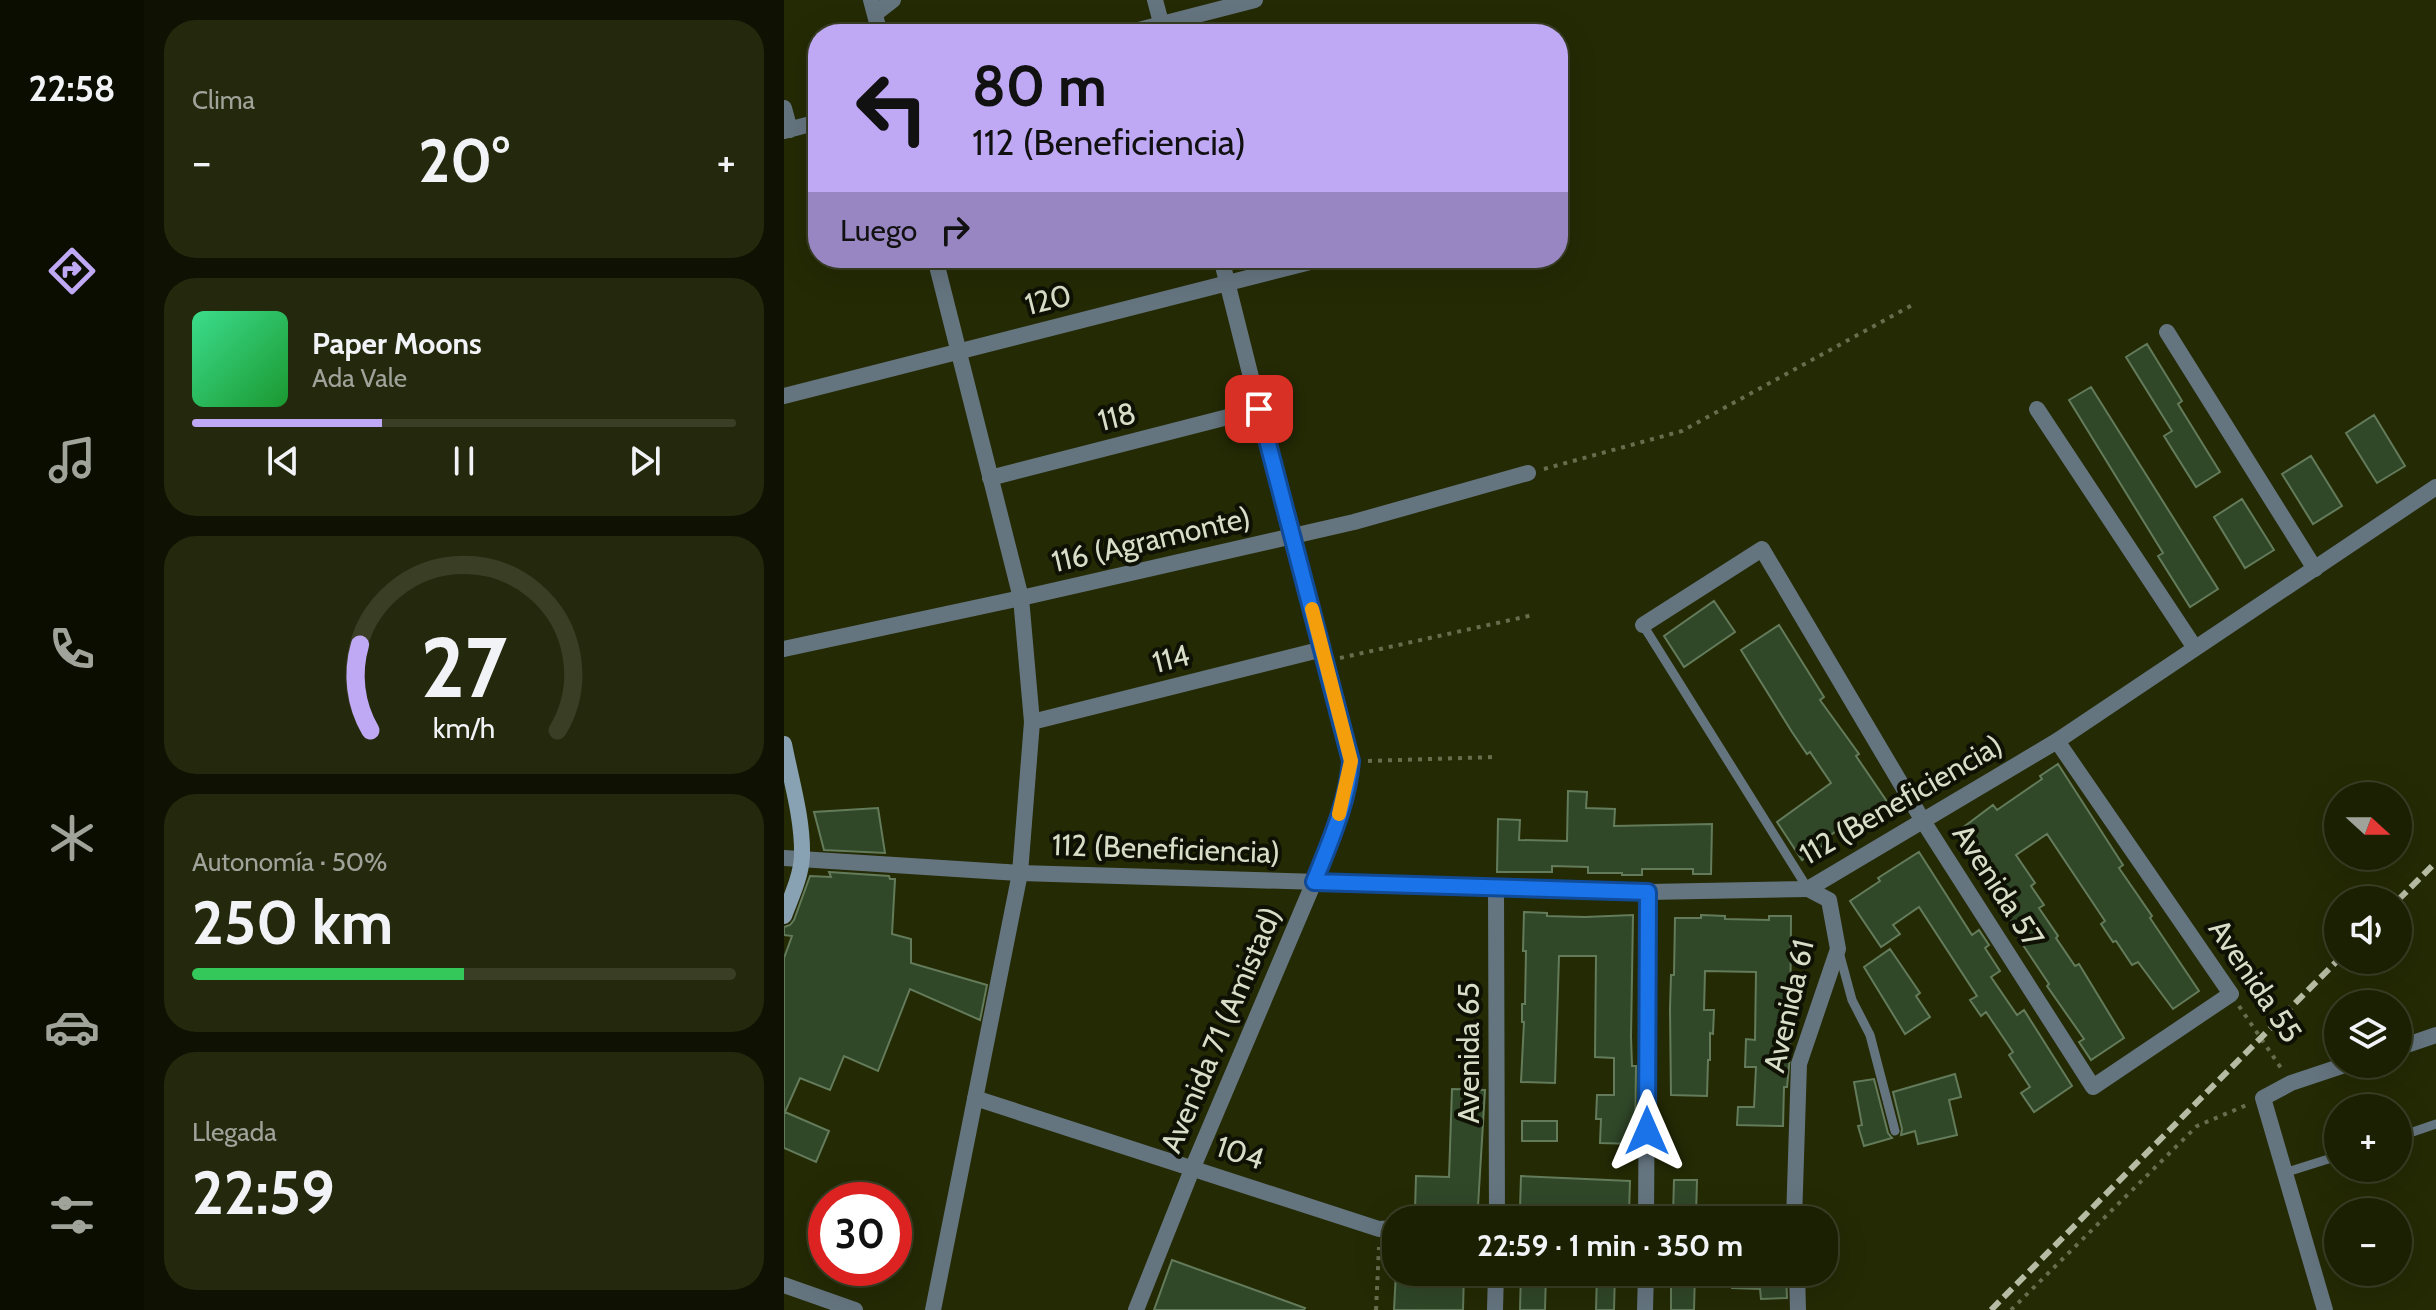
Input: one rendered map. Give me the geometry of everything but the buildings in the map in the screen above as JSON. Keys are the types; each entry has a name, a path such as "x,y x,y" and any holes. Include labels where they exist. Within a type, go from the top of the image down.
{"main road":[{"path":"784,744 802,858 784,916"}],"street":[{"path":"873,7 893,0"},
{"path":"1155,0 1162,24"},
{"path":"1176,24 1255,0"},
{"path":"784,108 787,130 808,125"},
{"path":"933,1310 1020,873 1032,722 1021,598 938,268"},
{"name":"Avenida 71 (Amistad)","path":"1136,1310 1314,882 1351,772 1351,761 1223,268"},
{"name":"120","path":"784,396 1288,268"},
{"path":"2167,332 2315,569"},
{"name":"118","path":"990,478 1259,409"},
{"path":"2037,409 2195,648"},
{"name":"116 (Agramonte)","path":"784,649 1354,522 1528,473"},
{"name":"112 (Beneficiencia)","path":"784,858 1020,873 1314,882 1648,892 1808,889 2057,741 2436,487"},
{"name":"Avenida 57","path":"1643,625 1762,549 1923,821 2093,1087 2231,994"},
{"name":"114","path":"1032,722 1324,656"},
{"name":"Avenida 55","path":"2057,741 2231,994"},
{"name":"Avenida 65","path":"1496,886 1497,1206"},
{"name":"Avenida 61","path":"1794,1206 1799,1064 1838,949 1829,900 1808,889"},
{"path":"1646,1206 1648,892"},
{"path":"2412,1043 2436,1035"},
{"path":"2291,1083 2324,1072"},
{"name":"Avenida 55","path":"2263,1098 2291,1083"},
{"name":"104","path":"975,1098 1382,1226"},
{"path":"2263,1098 2325,1310"},
{"path":"784,1285 855,1310"},
{"path":"1495,1310 1496,1286"},
{"path":"1645,1310 1646,1286"},
{"path":"1797,1286 1798,1310"}],"lane":[{"name":"Avenida 61","path":"1643,625 1808,889"},
{"path":"1838,949 1852,1000 1870,1035 1895,1131"},
{"path":"2412,1132 2436,1124"},
{"path":"2284,1173 2324,1160"}],"path":[{"path":"1528,473 1682,431 1916,303"},
{"path":"1324,656 1533,615"},
{"path":"1351,761 1494,757"},
{"name":"Avenida 55","path":"2231,994 2291,1083"},
{"path":"2011,1310 2197,1126 2263,1098"},
{"path":"1376,1310 1382,1269"}],"railway":[{"path":"2412,886 2436,862"},
{"path":"1991,1310 2324,974"}],"slow traffic":[{"path":"1312,609 1351,761 1351,772 1339,814"}],"route":[{"path":"1259,409 1351,761 1351,772 1334,830 1314,882 1648,892 1647,1131"}]}
